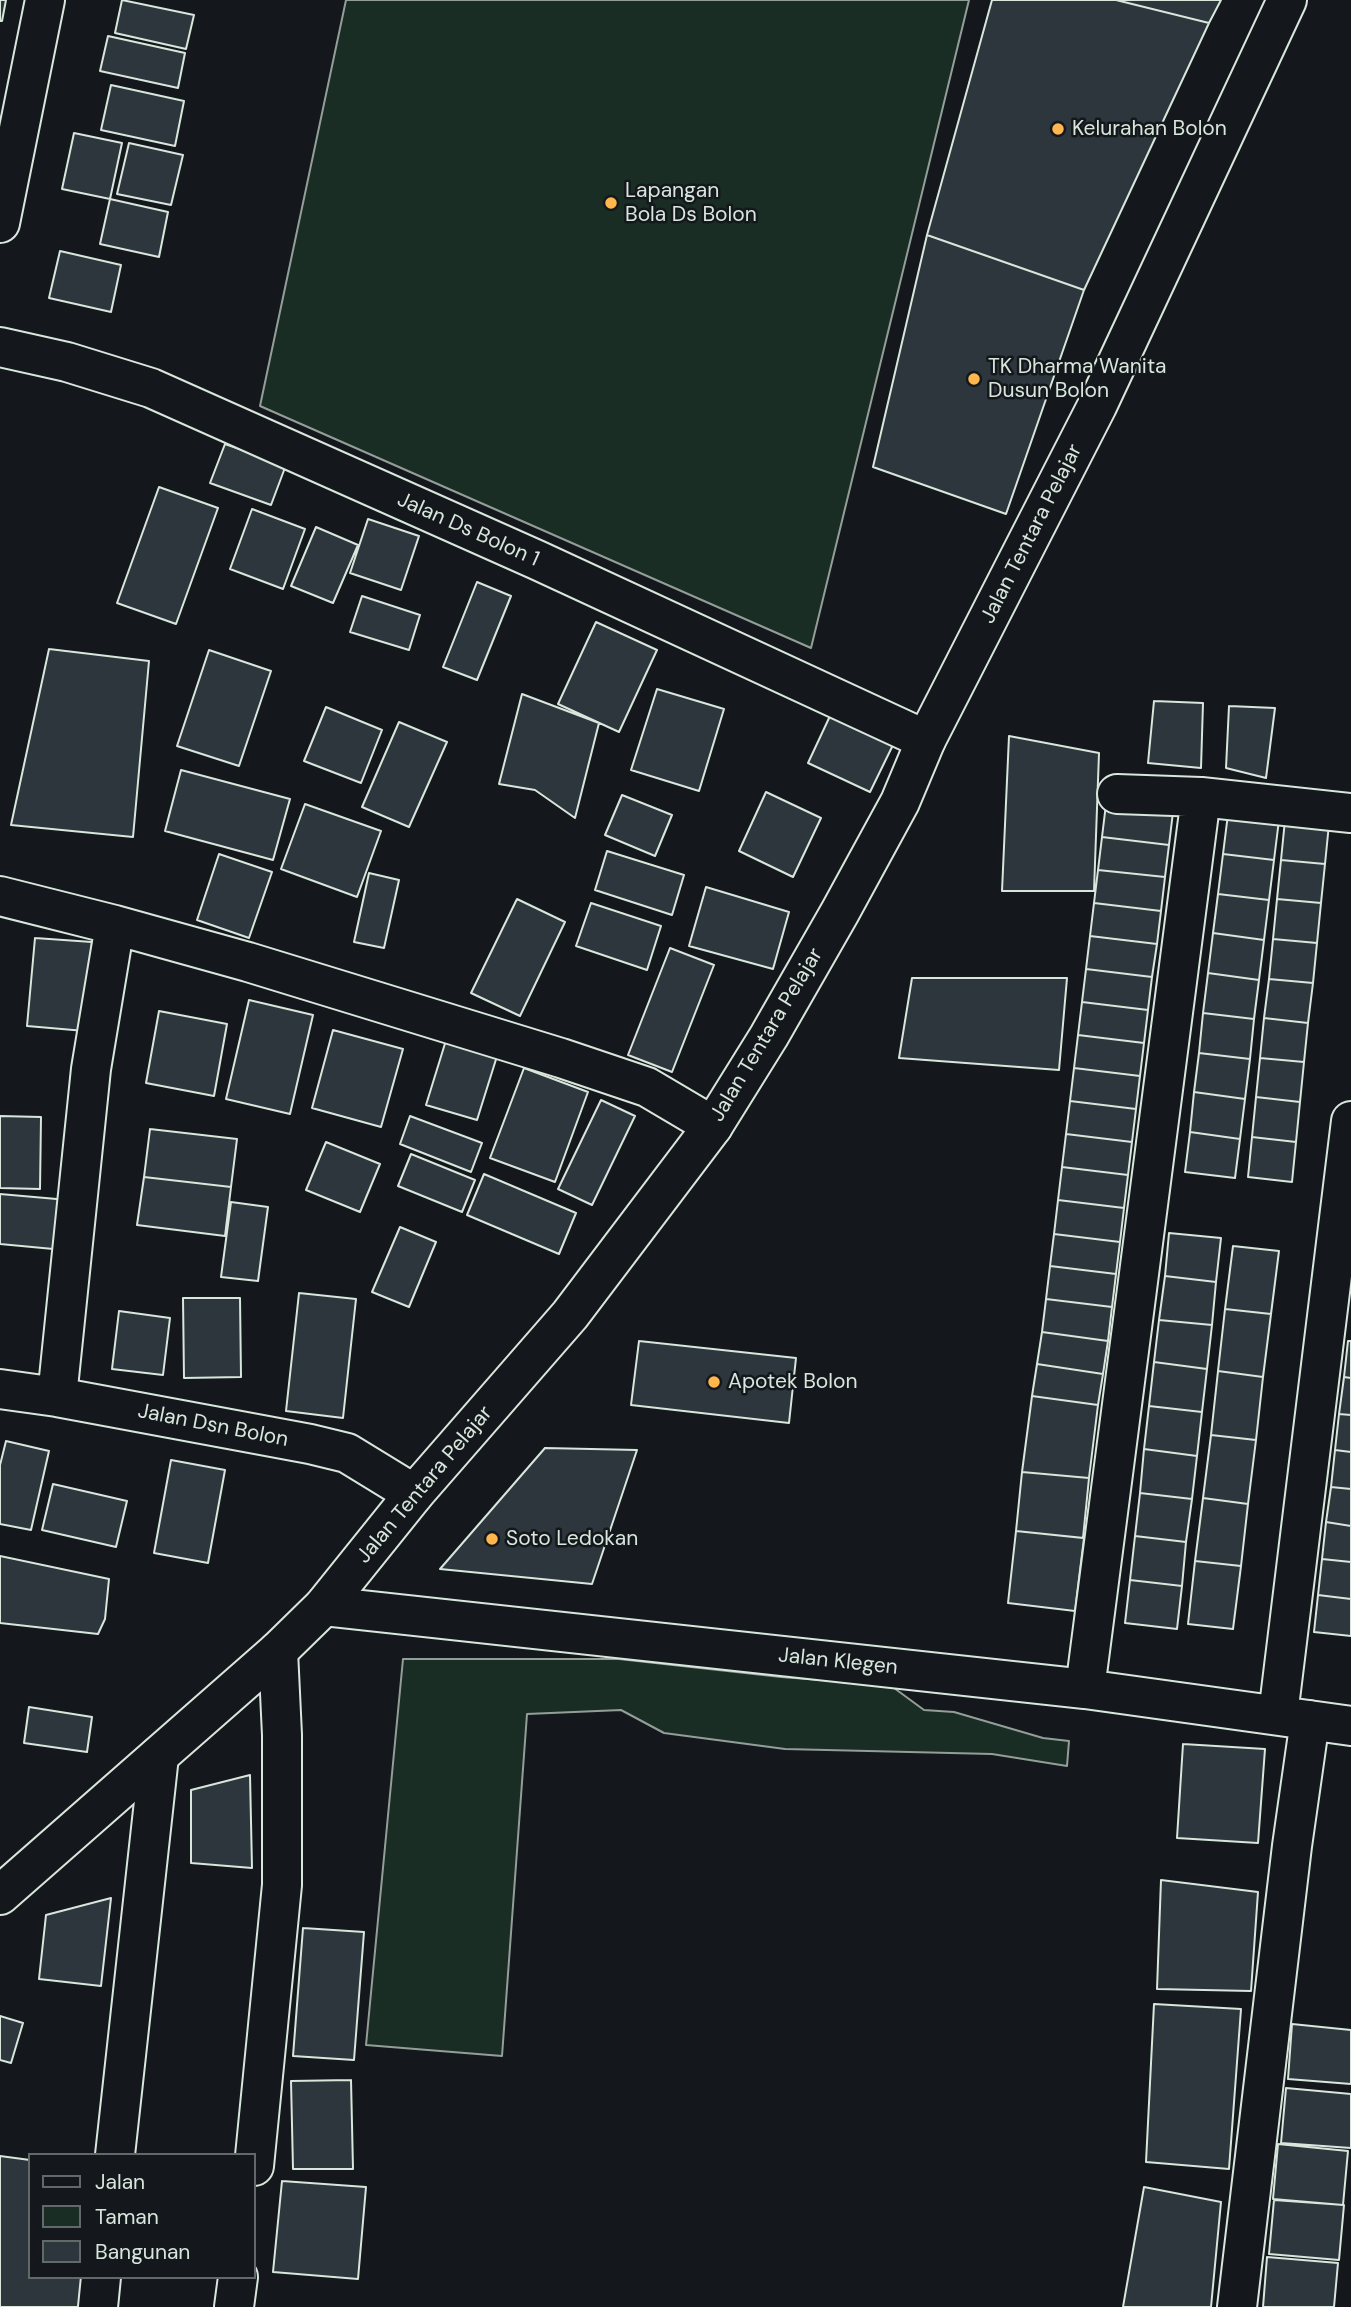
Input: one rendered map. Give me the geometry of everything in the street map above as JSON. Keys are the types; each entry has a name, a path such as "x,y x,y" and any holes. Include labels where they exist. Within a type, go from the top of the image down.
{"street":[{"path":"0,223 46,0"},
{"name":"Jalan Tentara Pelajar","path":"0,1895 278,1651 324,1606 414,1494 570,1315 713,1126 769,1036 900,802 926,740 1097,406 1287,0"},
{"name":"Jalan Ds Bolon 1","path":"0,347 67,362 151,388 537,560 926,740"},
{"path":"1117,794 1201,797 1351,813"},
{"path":"1085,1689 1201,797"},
{"path":"0,897 248,962 561,1058 647,1087 713,1126"},
{"path":"57,1396 90,1069 115,925"},
{"path":"1237,2307 1292,1846 1294,1718 1351,1121"},
{"name":"Jalan Dsn Bolon","path":"0,1390 57,1396 347,1453 414,1494"},
{"name":"Jalan Klegen","path":"324,1606 1085,1689 1351,1726"},
{"path":"255,2153 282,1885 282,1735 278,1651"},
{"path":"115,2153 159,1756"},
{"path":"98,2307 101,2279"},
{"path":"234,2307 238,2279"}],"green space":[{"name":"Lapangan Bola Ds Bolon","path":"346,0 969,0 811,648 260,406"},
{"path":"403,1659 619,1659 781,1677 890,1685 924,1710 954,1712 1043,1738 1069,1741 1067,1766 992,1754 785,1749 664,1733 621,1710 527,1714 502,2056 366,2045"}],"building":[{"path":"0,0 6,0 2,21 0,21"},
{"path":"122,0 194,15 186,49 115,33"},
{"name":"Kelurahan Bolon","path":"992,0 1116,0 1209,23 1084,290 927,235"},
{"path":"1116,0 1221,0 1209,23"},
{"path":"108,36 185,53 178,88 100,71"},
{"path":"111,85 184,101 175,146 101,130"},
{"path":"74,133 122,143 110,199 62,189"},
{"path":"129,143 183,155 171,205 117,194"},
{"path":"110,199 168,212 159,257 100,244"},
{"name":"TK Dharma Wanita Dusun Bolon","path":"927,235 1084,290 1006,514 873,467"},
{"path":"60,251 121,265 111,312 49,298"},
{"path":"225,444 286,465 271,505 210,483"},
{"path":"159,487 218,508 176,624 117,603"},
{"path":"252,509 305,529 283,589 230,569"},
{"path":"368,519 419,536 401,590 350,573"},
{"path":"316,527 358,545 333,603 291,586"},
{"path":"477,582 511,596 477,680 443,667"},
{"path":"362,596 420,615 409,650 350,632"},
{"path":"596,622 657,650 619,732 558,704"},
{"path":"49,649 149,661 133,837 11,825"},
{"path":"209,650 271,671 239,766 177,746"},
{"path":"657,689 724,709 699,791 631,770"},
{"path":"522,694 599,723 575,818 535,790 499,784"},
{"path":"1154,701 1203,703 1201,768 1148,763"},
{"path":"1229,706 1275,708 1266,778 1226,768"},
{"path":"326,707 382,730 361,783 304,761"},
{"path":"830,716 893,745 870,792 808,763"},
{"path":"399,722 447,742 409,827 362,807"},
{"path":"1009,736 1099,753 1094,891 1002,891"},
{"path":"181,770 290,799 273,860 165,831"},
{"path":"766,792 821,818 793,877 739,851"},
{"path":"622,795 672,815 655,856 605,835"},
{"path":"305,804 381,831 357,897 281,869"},
{"path":"1106,804 1173,812 1169,845 1102,837"},
{"path":"1228,814 1279,820 1274,860 1223,854"},
{"path":"1285,820 1329,824 1325,864 1281,860"},
{"path":"1102,837 1169,845 1165,877 1098,870"},
{"path":"607,851 684,875 672,915 595,890"},
{"path":"219,854 272,872 249,938 197,920"},
{"path":"1223,854 1274,860 1269,900 1218,894"},
{"path":"1281,860 1325,864 1321,903 1277,899"},
{"path":"1098,870 1165,877 1161,911 1094,903"},
{"path":"369,873 399,880 384,948 354,942"},
{"path":"706,887 789,912 773,969 689,946"},
{"path":"1218,894 1269,900 1264,940 1213,933"},
{"path":"517,899 565,922 520,1016 471,993"},
{"path":"1277,899 1321,903 1317,943 1273,939"},
{"path":"591,903 661,926 647,970 576,946"},
{"path":"1094,903 1161,911 1157,944 1090,936"},
{"path":"1213,933 1264,940 1259,980 1208,973"},
{"path":"1090,936 1157,944 1152,977 1086,969"},
{"path":"35,938 92,942 85,1031 27,1026"},
{"path":"1273,939 1317,943 1313,983 1269,979"},
{"path":"670,948 714,965 672,1072 628,1055"},
{"path":"1086,969 1152,977 1148,1010 1082,1002"},
{"path":"1208,973 1259,980 1254,1019 1203,1013"},
{"path":"912,978 1067,978 1059,1070 899,1058"},
{"path":"1269,979 1313,983 1308,1023 1264,1018"},
{"path":"249,1000 313,1015 290,1114 226,1099"},
{"path":"1082,1002 1148,1010 1144,1043 1078,1035"},
{"path":"159,1011 227,1024 214,1096 146,1083"},
{"path":"1203,1013 1254,1019 1250,1059 1199,1053"},
{"path":"1264,1018 1308,1023 1304,1062 1260,1058"},
{"path":"333,1030 403,1049 381,1127 312,1108"},
{"path":"1078,1035 1144,1043 1140,1076 1074,1068"},
{"path":"447,1037 498,1053 477,1120 426,1105"},
{"path":"1199,1053 1250,1059 1245,1099 1194,1092"},
{"path":"1260,1058 1304,1062 1300,1102 1256,1097"},
{"path":"524,1068 588,1092 555,1182 490,1158"},
{"path":"1074,1068 1140,1076 1136,1109 1070,1101"},
{"path":"1194,1092 1245,1099 1240,1139 1190,1132"},
{"path":"1256,1097 1300,1102 1296,1142 1252,1137"},
{"path":"601,1100 635,1116 592,1205 558,1189"},
{"path":"1070,1101 1136,1109 1132,1142 1066,1134"},
{"path":"0,1116 41,1117 40,1189 0,1188"},
{"path":"410,1116 482,1143 471,1172 400,1144"},
{"path":"150,1129 237,1139 231,1187 144,1177"},
{"path":"1190,1132 1240,1139 1235,1178 1185,1172"},
{"path":"1066,1134 1132,1142 1128,1175 1062,1167"},
{"path":"1252,1137 1296,1142 1292,1182 1248,1177"},
{"path":"326,1142 380,1164 360,1212 306,1190"},
{"path":"411,1154 475,1180 462,1212 398,1186"},
{"path":"1062,1167 1128,1175 1124,1208 1058,1200"},
{"path":"484,1174 576,1213 559,1254 467,1215"},
{"path":"144,1177 231,1187 225,1236 137,1225"},
{"path":"0,1194 68,1200 64,1250 0,1244"},
{"path":"1058,1200 1124,1208 1120,1242 1054,1234"},
{"path":"231,1202 268,1207 258,1281 221,1277"},
{"path":"400,1227 436,1242 409,1307 372,1292"},
{"path":"1169,1233 1221,1238 1216,1282 1165,1276"},
{"path":"1054,1234 1120,1242 1116,1274 1050,1266"},
{"path":"1233,1246 1279,1251 1271,1314 1225,1309"},
{"path":"1050,1266 1116,1274 1112,1307 1046,1299"},
{"path":"1165,1276 1216,1282 1212,1325 1159,1320"},
{"path":"299,1293 356,1299 343,1418 286,1411"},
{"path":"183,1298 240,1298 241,1377 184,1378"},
{"path":"1046,1299 1112,1307 1108,1341 1042,1332"},
{"path":"1225,1309 1271,1314 1263,1377 1218,1371"},
{"path":"119,1311 170,1318 163,1375 112,1369"},
{"path":"1159,1320 1212,1325 1207,1369 1154,1362"},
{"path":"1042,1332 1108,1341 1103,1374 1037,1364"},
{"name":"Apotek Bolon","path":"639,1341 796,1358 789,1423 631,1405"},
{"path":"1348,1341 1351,1341 1351,1378 1344,1377"},
{"path":"1154,1362 1207,1369 1202,1412 1149,1406"},
{"path":"1037,1364 1103,1374 1098,1405 1032,1396"},
{"path":"1218,1371 1263,1377 1256,1440 1211,1435"},
{"path":"1344,1377 1351,1378 1351,1415 1339,1414"},
{"path":"1032,1396 1098,1405 1089,1478 1022,1472"},
{"path":"1149,1406 1202,1412 1197,1456 1144,1449"},
{"path":"1339,1414 1351,1415 1351,1452 1335,1450"},
{"path":"1211,1435 1256,1440 1248,1504 1203,1498"},
{"path":"6,1441 49,1451 31,1530 0,1524 0,1465"},
{"path":"545,1448 637,1450 592,1584 440,1569"},
{"path":"1144,1449 1197,1456 1192,1499 1140,1493"},
{"path":"1335,1450 1351,1452 1351,1489 1331,1487"},
{"path":"171,1460 225,1470 208,1563 154,1553"},
{"path":"1022,1472 1089,1478 1083,1538 1016,1531"},
{"path":"53,1484 127,1501 116,1547 42,1530"},
{"path":"1331,1487 1351,1489 1351,1526 1326,1522"},
{"path":"1140,1493 1192,1499 1186,1542 1135,1536"},
{"path":"1203,1498 1248,1504 1241,1566 1195,1561"},
{"path":"1326,1522 1351,1526 1351,1562 1322,1559"},
{"path":"1016,1531 1084,1538 1075,1611 1008,1603"},
{"path":"1135,1536 1186,1542 1182,1586 1130,1580"},
{"path":"0,1556 109,1579 105,1619 98,1634 0,1623"},
{"path":"1322,1559 1351,1562 1351,1599 1318,1595"},
{"path":"1195,1561 1241,1566 1233,1629 1188,1624"},
{"path":"1130,1580 1182,1586 1177,1629 1125,1623"},
{"path":"1318,1595 1351,1599 1351,1636 1314,1632"},
{"path":"29,1707 92,1717 87,1752 24,1743"},
{"path":"1183,1744 1265,1749 1258,1843 1177,1838"},
{"path":"250,1775 252,1868 191,1863 191,1790"},
{"path":"1161,1880 1258,1892 1251,1991 1157,1989"},
{"path":"111,1898 101,1986 39,1979 46,1915"},
{"path":"303,1928 364,1932 354,2060 293,2056"},
{"path":"1154,2004 1241,2009 1229,2169 1146,2162"},
{"path":"0,2016 23,2023 11,2063 0,2060"},
{"path":"1292,2024 1351,2030 1351,2084 1288,2079"},
{"path":"351,2080 353,2169 293,2169 291,2081"},
{"path":"1286,2088 1351,2094 1351,2148 1281,2143"},
{"path":"1278,2144 1348,2151 1343,2205 1273,2199"},
{"path":"0,2156 28,2160 28,2279 84,2279 81,2307 0,2307"},
{"path":"282,2181 366,2187 358,2279 273,2272"},
{"path":"1144,2187 1221,2202 1211,2307 1123,2307"},
{"path":"1274,2200 1344,2205 1339,2260 1269,2254"},
{"path":"1267,2257 1338,2263 1334,2307 1263,2307"}],"place":[{"name":"Kelurahan Bolon","path":"1058,129"},
{"name":"Lapangan Bola Ds Bolon","path":"611,203"},
{"name":"TK Dharma Wanita Dusun Bolon","path":"974,379"},
{"name":"Apotek Bolon","path":"714,1382"},
{"name":"Soto Ledokan","path":"492,1539"}]}
